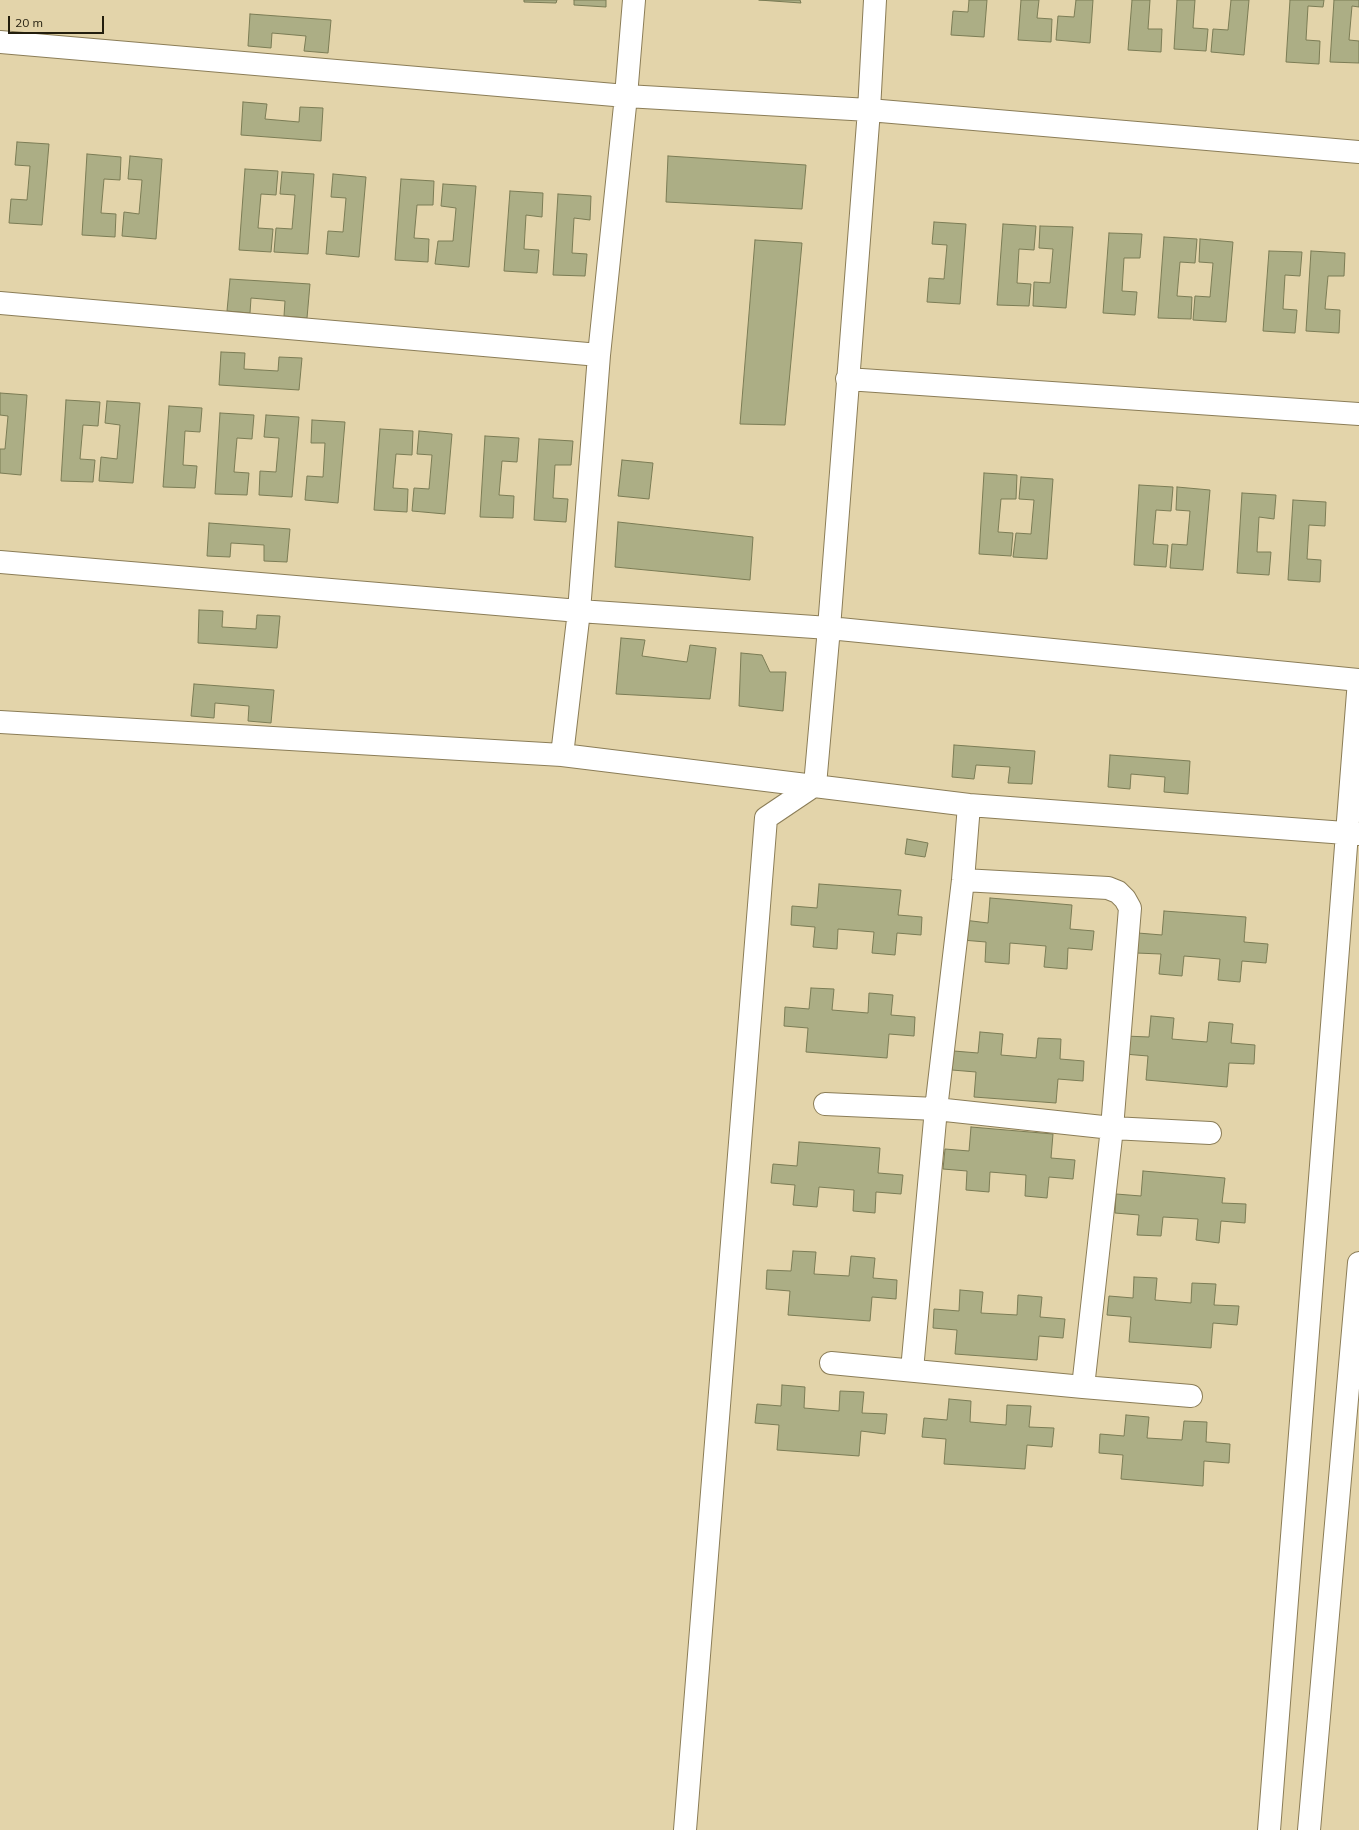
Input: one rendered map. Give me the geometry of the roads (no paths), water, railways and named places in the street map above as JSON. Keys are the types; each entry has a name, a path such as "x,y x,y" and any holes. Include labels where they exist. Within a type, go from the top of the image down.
{"street":[{"path":"562,755 579,611 599,355 626,96 634,0"},
{"path":"815,785 829,628 847,379 869,110 875,0"},
{"path":"0,42 626,96 869,110 1359,152"},
{"path":"0,303 599,355"},
{"path":"847,379 1359,414"},
{"path":"0,562 579,611 829,628 1359,680 1353,834 1269,1830"},
{"path":"0,722 562,755 969,805 1353,834"},
{"path":"685,1830 766,818 815,785"},
{"path":"912,1370 936,1109 963,880 969,805"},
{"path":"963,880 1108,888 1118,892 1125,899 1130,908 1112,1128 1083,1387"},
{"path":"825,1104 936,1109 1112,1128 1210,1133"},
{"path":"1309,1830 1359,1263"},
{"path":"831,1363 1192,1396"}]}
